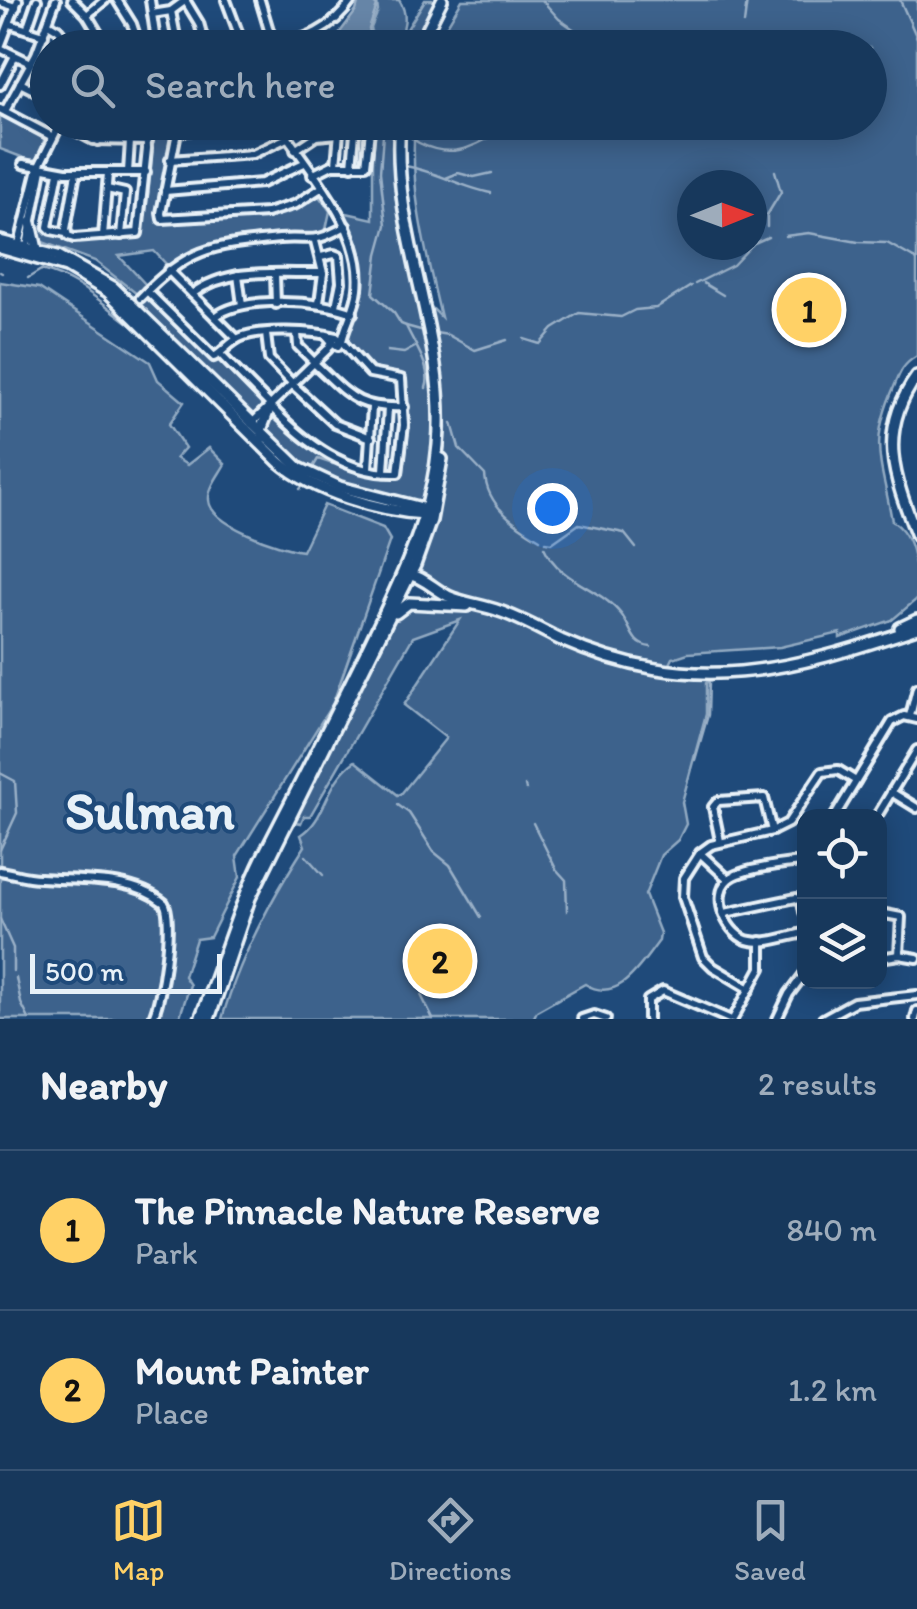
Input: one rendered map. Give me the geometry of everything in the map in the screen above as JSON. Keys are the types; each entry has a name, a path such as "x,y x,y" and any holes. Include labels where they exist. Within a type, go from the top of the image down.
{"main road":[{"path":"427,30 442,0"},
{"path":"209,1019 250,898 410,574 429,510 438,451 439,393 401,204 399,140"},
{"path":"25,246 31,222"},
{"path":"0,243 16,238 108,292 279,462 322,489 412,513 429,510"},
{"path":"0,243 25,246 82,268 123,295 243,412 245,430"},
{"path":"123,295 143,294 138,309"},
{"path":"917,376 898,412 892,446 897,483 917,536"},
{"path":"264,437 261,430 270,409"},
{"path":"245,430 264,437 299,468 323,481 405,503 426,501 429,510"},
{"path":"412,513 419,524 420,542"},
{"path":"410,574 437,596 466,606"},
{"path":"410,574 449,596 486,607 585,650 649,667 713,674 782,668 851,650 917,624"},
{"path":"200,1019 246,891 377,628 410,574"},
{"path":"348,704 400,608 414,603 486,607"}],"street":[{"path":"27,30 37,0"},
{"path":"46,30 56,0"},
{"path":"72,0 96,30"},
{"path":"87,15 105,0"},
{"path":"117,0 134,30"},
{"path":"150,0 154,30"},
{"path":"152,14 171,11 185,0 200,30"},
{"path":"227,0 236,30"},
{"path":"260,0 268,30"},
{"path":"322,30 337,20 352,0"},
{"path":"0,2 17,3 0,47 30,63"},
{"path":"171,11 174,30"},
{"path":"48,23 58,30"},
{"path":"10,24 30,31"},
{"path":"0,85 16,56"},
{"path":"30,66 3,110 30,125"},
{"path":"20,83 30,87"},
{"path":"0,95 11,101"},
{"path":"25,246 40,168 51,140"},
{"path":"59,172 48,227 51,230 72,238 135,234 140,230 148,141 95,140"},
{"path":"174,140 160,215 168,221 272,212 296,204 321,188"},
{"path":"170,160 252,154 284,140"},
{"path":"245,430 338,340 353,313 359,270 353,242 289,140"},
{"path":"295,150 310,140"},
{"path":"336,164 338,140"},
{"path":"352,166 354,140"},
{"path":"312,175 336,164 367,164 369,140"},
{"path":"121,235 130,142"},
{"path":"165,191 262,184 304,163"},
{"path":"24,164 59,172 146,172"},
{"path":"31,222 40,168"},
{"path":"102,236 108,172"},
{"path":"66,233 76,173"},
{"path":"107,189 123,191"},
{"path":"220,354 270,409 320,451 384,472 395,474 400,470 404,407 400,378 370,373 338,340 325,334 266,334 237,339 212,356 143,294 168,270 196,252 220,245 281,239 314,241 346,226"},
{"path":"314,241 323,273 319,303"},
{"path":"334,244 341,282 336,306"},
{"path":"321,258 336,254"},
{"path":"168,270 237,339"},
{"path":"192,294 212,282 238,275 323,273"},
{"path":"275,274 276,304"},
{"path":"238,275 242,305"},
{"path":"215,317 242,305 276,304 319,303 353,313"},
{"path":"296,333 298,346 348,396 372,407 404,407"},
{"path":"266,334 269,360 294,385 335,424 372,438"},
{"path":"368,468 372,407"},
{"path":"384,472 388,408"},
{"path":"839,809 892,722 900,717 914,718 917,688"},
{"path":"881,809 917,750"},
{"path":"750,989 713,968 700,952 682,891 685,875 700,853 720,842 772,831 792,820 822,772 836,770 856,781"},
{"path":"891,792 917,808"},
{"path":"720,842 712,808 718,801 764,798 772,831"},
{"path":"700,853 728,880"},
{"path":"797,863 740,874 728,880 721,894 724,913 735,934 744,940 761,942 797,934"},
{"path":"0,871 130,887 164,903 169,919 158,1005 152,1019"},
{"path":"724,913 798,899"},
{"path":"887,915 901,918 900,953"},
{"path":"648,1019 648,1000 656,993 666,992 731,1019 762,965 761,942"},
{"path":"887,955 917,956"},
{"path":"776,1019 797,986"},
{"path":"823,1019 854,1002 917,995"},
{"path":"915,1019 917,1010"},
{"path":"582,1019 594,1015 606,1019"}],"shaded area":[{"path":"359,0 370,0 377,6 369,30 342,30"},
{"path":"370,0 399,0 405,16 403,30 371,30 377,3"},
{"path":"425,0 438,0 424,30 406,30"},
{"path":"462,0 917,0 917,356 898,377 879,440 892,521 906,536 914,556 917,599 892,620 840,638 840,633 780,647 688,653 673,658 664,668 621,659 460,598 418,572 441,483 446,428 442,374 427,303 441,317 414,172 414,140 887,140 887,30 444,30"},
{"path":"0,113 30,130 30,140 44,140 32,161 0,149"},
{"path":"171,140 158,213 164,223 277,215 318,195 330,211 325,234 285,241 226,243 187,254 168,266 154,251 119,256 146,285 137,294 95,261 37,240 36,226 47,226 46,232 74,241 140,234 152,143"},
{"path":"375,140 395,140 398,213 426,331 434,395 431,464 426,499 422,500 382,496 306,469 271,441 264,425 271,414 276,414 329,456 394,478 404,471 409,423 405,378 401,373 371,371 346,340 358,306 363,275 358,245 342,212 373,219"},
{"path":"0,282 39,288 150,362 158,380 184,402 169,424 185,448 176,458 187,465 209,448 225,464 209,500 212,509 233,526 302,551 324,505 383,528 390,540 333,703 237,856 240,877 210,937 196,939 184,976 190,985 179,1019 0,1019"},
{"path":"147,295 211,358 219,357 266,405 256,416 245,411 141,308 140,301"},
{"path":"414,606 486,610 578,651 708,676 711,680 706,683 706,714 682,802 686,824 678,840 661,855 645,895 660,933 659,941 619,986 597,989 585,984 537,1011 533,1019 222,1019 257,930 305,846 301,835 316,820 337,780 355,761 401,794 446,738 404,705 460,620 413,637 310,816 304,816 291,830 287,828 397,614"}],"waterway":[{"path":"542,0 575,30"},
{"path":"744,24 747,0"},
{"path":"900,0 917,38"},
{"path":"383,140 380,172 386,225 373,294 406,326 425,365 426,388"},
{"path":"414,140 430,148 450,151 485,140"},
{"path":"405,166 491,193"},
{"path":"767,215 781,192 775,171"},
{"path":"446,178 458,173 474,177 492,173"},
{"path":"785,236 809,233 887,243 917,260"},
{"path":"695,284 738,260"},
{"path":"28,278 41,270 68,280 136,328"},
{"path":"703,283 723,295"},
{"path":"524,339 540,344 553,329 579,313 621,317 635,310 656,308 691,286"},
{"path":"406,326 424,331"},
{"path":"436,333 475,350 507,340"},
{"path":"387,351 404,353 415,347"},
{"path":"452,423 459,448 485,475 497,505 540,539"},
{"path":"312,469 318,459 333,464"},
{"path":"546,542 552,543 579,524 624,533 636,548"},
{"path":"544,547 560,569 612,605 636,639 651,647"},
{"path":"695,760 708,715 709,681"},
{"path":"0,773 15,781 17,813 0,850"},
{"path":"525,786 526,790"},
{"path":"398,805 409,813 434,852 450,865 481,917"},
{"path":"533,823 556,869 566,880 567,911"},
{"path":"306,856 323,875"},
{"path":"0,919 13,948 13,971"},
{"path":"16,978 29,1019"},
{"path":"421,995 433,1019"}],"place":[{"name":"The Pinnacle Nature Reserve","path":"809,310"},
{"name":"Mount Painter","path":"440,961"}],"district":[{"name":"Sulman","path":"150,811"}]}
